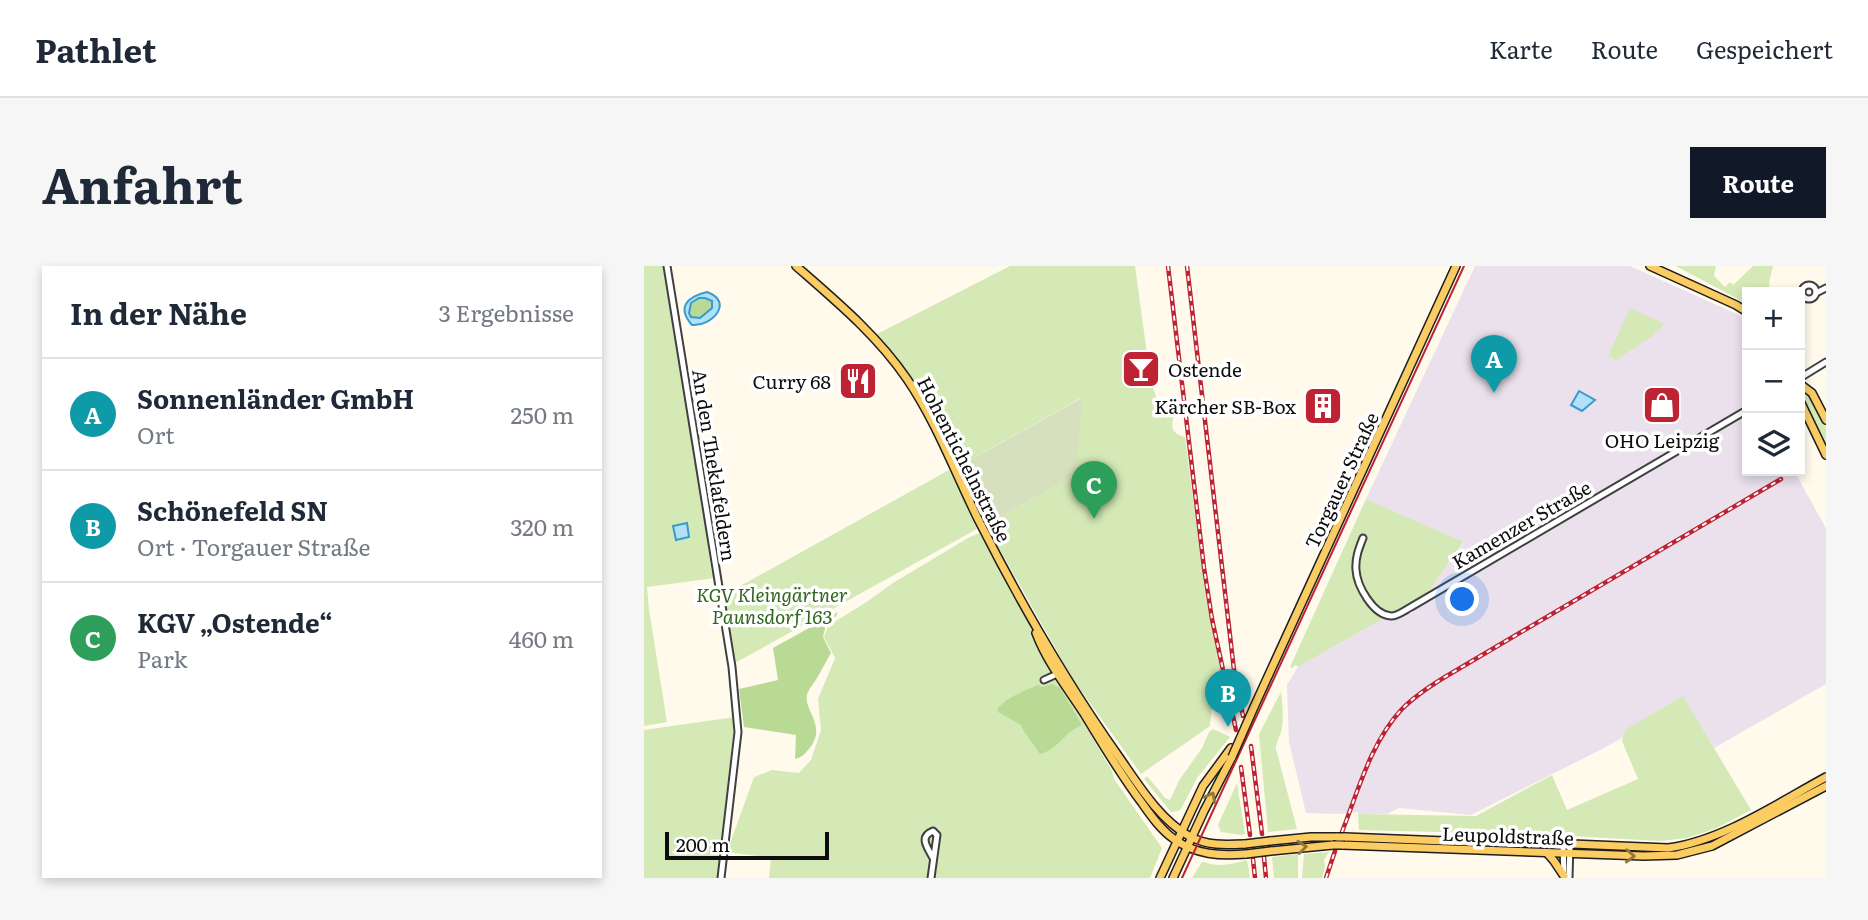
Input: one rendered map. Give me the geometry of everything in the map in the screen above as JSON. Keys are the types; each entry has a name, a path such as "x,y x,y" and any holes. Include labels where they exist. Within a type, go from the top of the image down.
{"main road":[{"name":"Hohentichelnstraße","path":"796,266 869,332 907,380 935,428 979,522 1070,683 1116,752 1158,808 1192,838"},
{"name":"Torgauer Straße","path":"1173,878 1232,757 1456,266"},
{"path":"1655,267 1742,309"},
{"path":"1805,387 1810,390 1826,420"},
{"path":"1805,411 1826,454"},
{"name":"Hohentichelnstraße","path":"1032,619 1037,636 1057,674 1130,786 1160,827 1176,841"},
{"name":"Torgauer Straße","path":"1160,878 1203,786 1231,748 1255,706"},
{"name":"Leupoldstraße","path":"1176,841 1214,855 1246,854 1339,841 1566,844 1657,849 1691,844 1726,831 1826,778"},
{"name":"Leupoldstraße","path":"1192,838 1212,844 1245,844 1311,837 1546,853 1660,856 1695,851 1728,838 1826,786"},
{"path":"1546,853 1566,877"}],"street":[{"name":"An den Theklafeldern","path":"667,266 732,667 737,714 738,732 721,878"},
{"path":"1816,293 1826,288"},
{"path":"1805,375 1826,362"},
{"name":"Kamenzer Straße","path":"1363,538 1357,555 1358,582 1373,606 1387,615 1394,616 1742,413"},
{"path":"1044,680 1057,674"},
{"path":"1566,844 1566,877"},
{"path":"931,878 933,858"}],"shaded area":[{"path":"1475,266 1630,266 1742,317 1742,476 1797,476 1826,528 1826,684 1714,748 1686,702 1602,749 1471,815 1399,808 1387,814 1306,813 1289,742 1287,685 1298,667 1428,593 1463,543 1366,499"}],"green space":[{"path":"644,266 663,266 711,570 715,578 647,587 667,722 644,726"},
{"path":"1010,266 1135,266 1151,383 1161,409 1176,404 1172,428 1185,437 1205,592 1230,718 1224,719 1221,713 1224,704 1218,701 1219,689 1215,682 1210,726 1141,774 1072,678 986,525 1076,475 1081,398 959,466 922,397 877,334"},
{"path":"1676,266 1716,266 1714,276 1725,287 1730,282 1733,285 1753,266 1773,266 1770,287 1742,287 1742,301"},
{"path":"699,298 712,301 713,308 700,318 691,317 691,303"},
{"path":"1630,308 1665,324 1651,337 1616,360 1608,356"},
{"path":"1809,393 1826,427 1826,448 1805,405 1805,395"},
{"path":"1082,398 1076,475 986,525 959,466"},
{"name":"KGV Kleingärtner Paunsdorf 163","path":"949,470 977,529 735,663 724,595"},
{"path":"1366,499 1463,542 1428,593 1292,668 1290,667"},
{"path":"979,533 1026,615 1040,649 1112,771 1114,779 1162,848 1150,878 769,878 771,858 727,852 754,777 772,770 799,773 811,760 821,730 818,699 835,658 824,637 828,626 893,583"},
{"path":"838,612 833,621 826,625 823,637 831,653 807,698 816,725 814,741 804,755 795,759 796,735 744,727 739,689 778,680 773,648"},
{"path":"1052,684 1060,688 1081,723 1051,749 1040,754 1021,725 998,712 998,708 1011,697 1038,685 1042,687"},
{"path":"1281,692 1283,723 1276,749 1297,829 1268,832 1259,734"},
{"path":"1683,696 1751,810 1717,828 1687,838 1660,841 1359,830 1358,814 1476,816 1552,775 1567,810 1638,779 1622,741 1625,730"},
{"path":"735,717 717,878 644,878 644,730"},
{"path":"1213,729 1230,737 1197,778 1181,809 1171,812 1144,779 1147,776 1165,798 1170,800 1180,779"},
{"path":"1237,783 1245,834 1241,835 1221,832 1218,825"},
{"path":"1329,852 1324,860 1322,878 1302,878 1304,854"},
{"path":"1298,854 1298,878 1274,878 1272,857"},
{"path":"1247,860 1250,878 1192,878 1202,862 1221,865"}],"water":[{"path":"707,292 715,296 720,307 706,322 692,325 685,313 686,304 694,297","holes":["705,298 712,301 712,308 700,318 691,317 691,303"]},
{"path":"1579,391 1595,400 1582,411 1571,405"},
{"path":"687,523 689,537 676,540 673,526"}],"tram line":[{"path":"1182,878 1464,266"}],"railway":[{"path":"1168,266 1204,568 1236,730"},
{"path":"1187,266 1234,670 1243,716"},
{"path":"1342,832 1382,736 1413,699 1444,678 1781,479"},
{"path":"1251,746 1262,834"},
{"path":"1241,767 1250,835"},
{"path":"1326,878 1335,851"},
{"path":"1264,857 1266,878"},
{"path":"1253,859 1255,878"}],"place":[{"name":"Ostende","path":"1141,369"},
{"name":"Curry 68","path":"858,381"},
{"name":"Sonnenländer GmbH","path":"1494,393"},
{"name":"OHO Leipzig","path":"1662,405"},
{"name":"Kärcher SB-Box","path":"1323,406"},
{"name":"KGV „Ostende“","path":"1094,519"},
{"name":"Schönefeld SN","path":"1228,727"}]}
